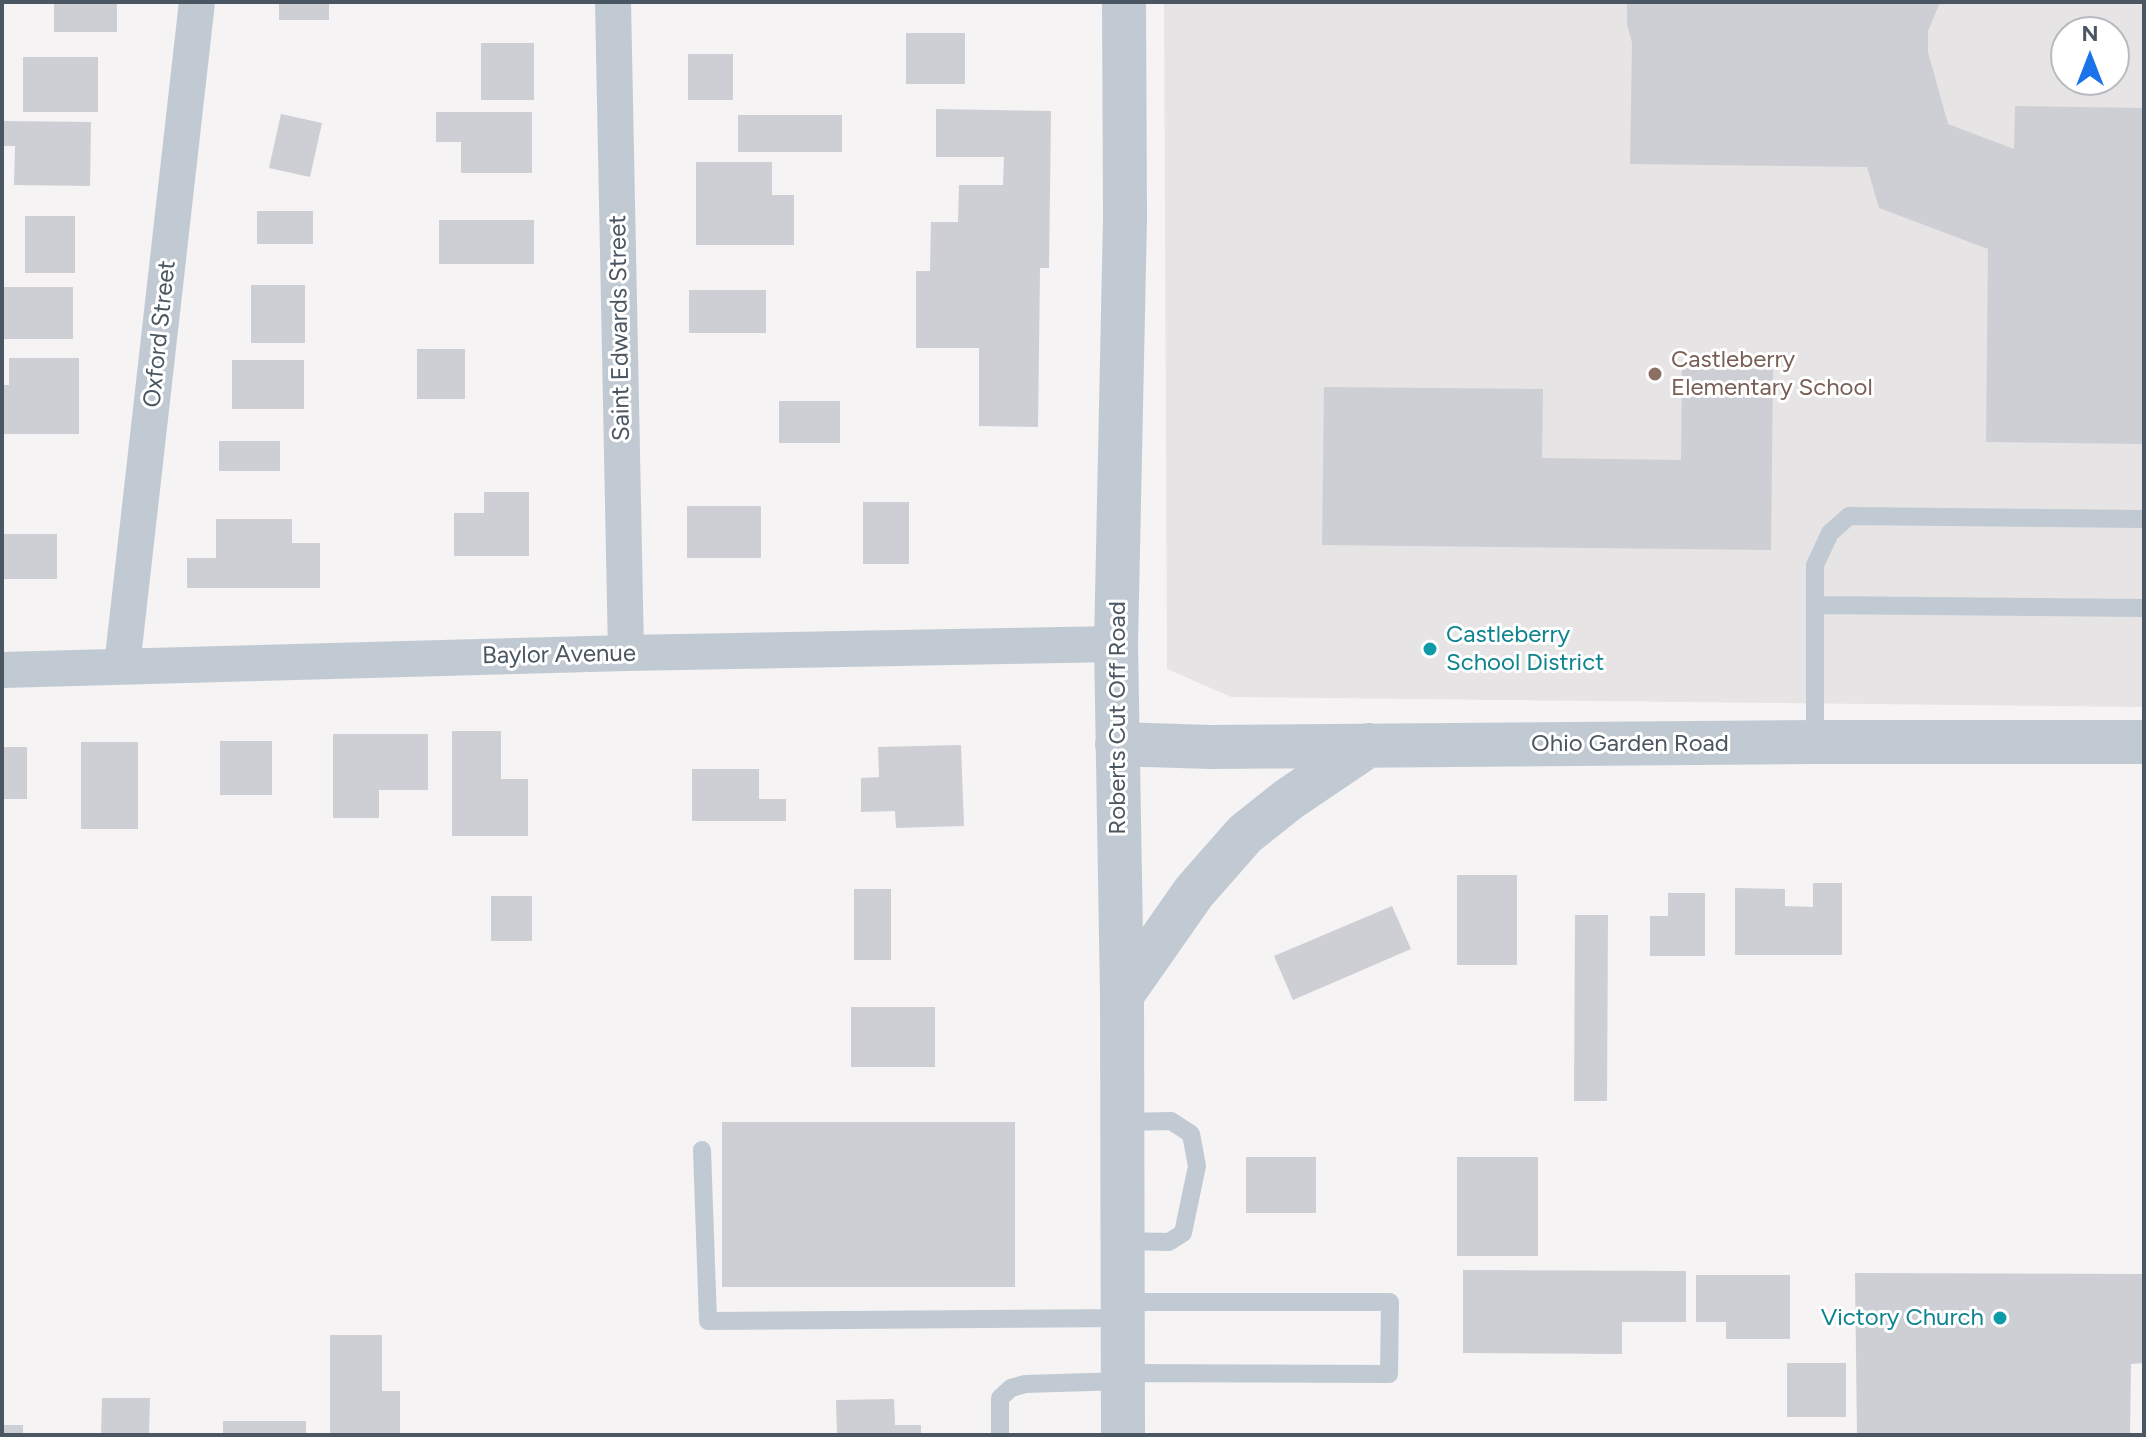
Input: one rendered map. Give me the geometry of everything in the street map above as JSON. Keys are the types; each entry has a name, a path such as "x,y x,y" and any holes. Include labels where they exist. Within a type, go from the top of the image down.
{"street":[{"name":"Oxford Street","path":"122,666 197,2"},
{"name":"Saint Edwards Street","path":"613,2 626,653"},
{"name":"Roberts Cut Off Road","path":"1123,1435 1122,995 1116,644 1125,234 1124,2"},
{"name":"Baylor Avenue","path":"2,670 626,653 1116,644"},
{"name":"Ohio Garden Road","path":"1117,744 1210,747 2144,742"},
{"path":"1122,995 1194,892 1245,834 1289,799 1369,745"}],"lane":[{"path":"1815,742 1815,565 1830,533 1849,516 2144,519"},
{"path":"1815,605 2144,608"},
{"path":"1122,1122 1171,1121 1191,1134 1197,1166 1183,1233 1169,1242 1123,1241"},
{"path":"702,1150 708,1321 1390,1302 1389,1374 1123,1377 1025,1384 1011,1388 1000,1398 1000,1435"}],"shaded area":[{"name":"Castleberry Elementary School","path":"1164,2 2144,2 2144,707 1231,697 1167,669"}],"building":[{"path":"54,2 117,2 117,32 54,32"},
{"path":"279,2 329,2 329,20 279,20"},
{"path":"1627,2 1940,2 1928,31 1928,52 1948,124 2014,149 2015,106 2144,108 2144,444 1986,442 1988,249 1879,208 1867,167 1630,164 1632,43 1627,24"},
{"path":"906,33 965,33 965,84 906,84"},
{"path":"481,43 534,43 534,100 481,100"},
{"path":"688,54 733,54 733,100 688,100"},
{"path":"23,57 98,57 98,112 23,112"},
{"path":"936,109 1051,111 1049,268 1040,268 1038,427 979,426 979,348 916,348 916,271 930,271 931,222 958,222 959,185 1003,185 1004,157 936,157"},
{"path":"436,112 532,112 532,173 461,173 461,142 436,142"},
{"path":"281,114 322,123 310,177 269,168"},
{"path":"738,115 842,115 842,152 738,152"},
{"path":"2,121 91,122 90,186 14,185 15,146 2,146"},
{"path":"696,162 772,162 772,195 794,195 794,245 696,245"},
{"path":"257,211 313,211 313,244 257,244"},
{"path":"25,216 75,216 75,273 25,273"},
{"path":"439,220 534,220 534,264 439,264"},
{"path":"251,285 305,285 305,343 251,343"},
{"path":"3,287 73,287 73,339 3,339"},
{"path":"689,290 766,290 766,333 689,333"},
{"path":"417,349 465,349 465,399 417,399"},
{"path":"9,358 79,358 79,434 2,434 2,385 9,385"},
{"path":"232,360 304,360 304,409 232,409"},
{"path":"1682,368 1773,369 1771,550 1322,545 1324,387 1543,389 1542,458 1681,460"},
{"path":"779,401 840,401 840,443 779,443"},
{"path":"219,441 280,441 280,471 219,471"},
{"path":"484,492 529,492 529,556 454,556 454,513 484,513"},
{"path":"863,502 909,502 909,564 863,564"},
{"path":"687,506 761,506 761,558 687,558"},
{"path":"216,519 292,519 292,543 320,543 320,588 187,588 187,558 216,558"},
{"path":"2,534 57,534 57,579 2,579"},
{"path":"452,731 501,731 501,779 528,779 528,836 452,836"},
{"path":"333,734 428,734 428,790 379,790 379,818 333,818"},
{"path":"220,741 272,741 272,795 220,795"},
{"path":"81,742 138,742 138,829 81,829"},
{"path":"961,745 964,826 896,828 895,811 861,812 861,778 879,777 878,747"},
{"path":"2,747 27,747 27,799 2,799"},
{"path":"692,769 759,769 759,799 786,799 786,821 692,821"},
{"path":"1457,875 1517,875 1517,965 1457,965"},
{"path":"1813,883 1842,883 1842,955 1735,955 1735,888 1785,889 1785,906 1813,907"},
{"path":"854,889 891,889 891,960 854,960"},
{"path":"1668,893 1705,893 1705,956 1650,956 1650,916 1668,916"},
{"path":"491,896 532,896 532,941 491,941"},
{"path":"1392,906 1411,949 1293,1000 1274,956"},
{"path":"1575,915 1608,915 1607,1101 1574,1101"},
{"path":"851,1007 935,1007 935,1067 851,1067"},
{"path":"722,1122 1015,1122 1015,1287 722,1287"},
{"path":"1246,1157 1316,1157 1316,1213 1246,1213"},
{"path":"1457,1157 1538,1157 1538,1256 1457,1256"},
{"path":"1463,1270 1686,1271 1686,1322 1622,1322 1622,1354 1463,1353"},
{"name":"Victory Church","path":"1855,1273 2144,1274 2144,1363 2131,1364 2130,1435 1857,1435"},
{"path":"1696,1275 1790,1275 1790,1339 1726,1339 1726,1322 1696,1322"},
{"path":"330,1335 382,1335 382,1391 400,1391 400,1435 330,1435"},
{"path":"1787,1363 1846,1363 1846,1417 1787,1417"},
{"path":"102,1398 150,1398 149,1435 101,1435"},
{"path":"894,1399 895,1425 921,1425 921,1435 837,1435 836,1400"},
{"path":"223,1421 306,1421 306,1435 223,1435"},
{"path":"2,1425 23,1425 23,1435 2,1435"}],"place":[{"name":"Castleberry Elementary School","path":"1655,374"},
{"name":"Castleberry School District","path":"1430,649"},
{"name":"Victory Church","path":"2000,1318"}]}
